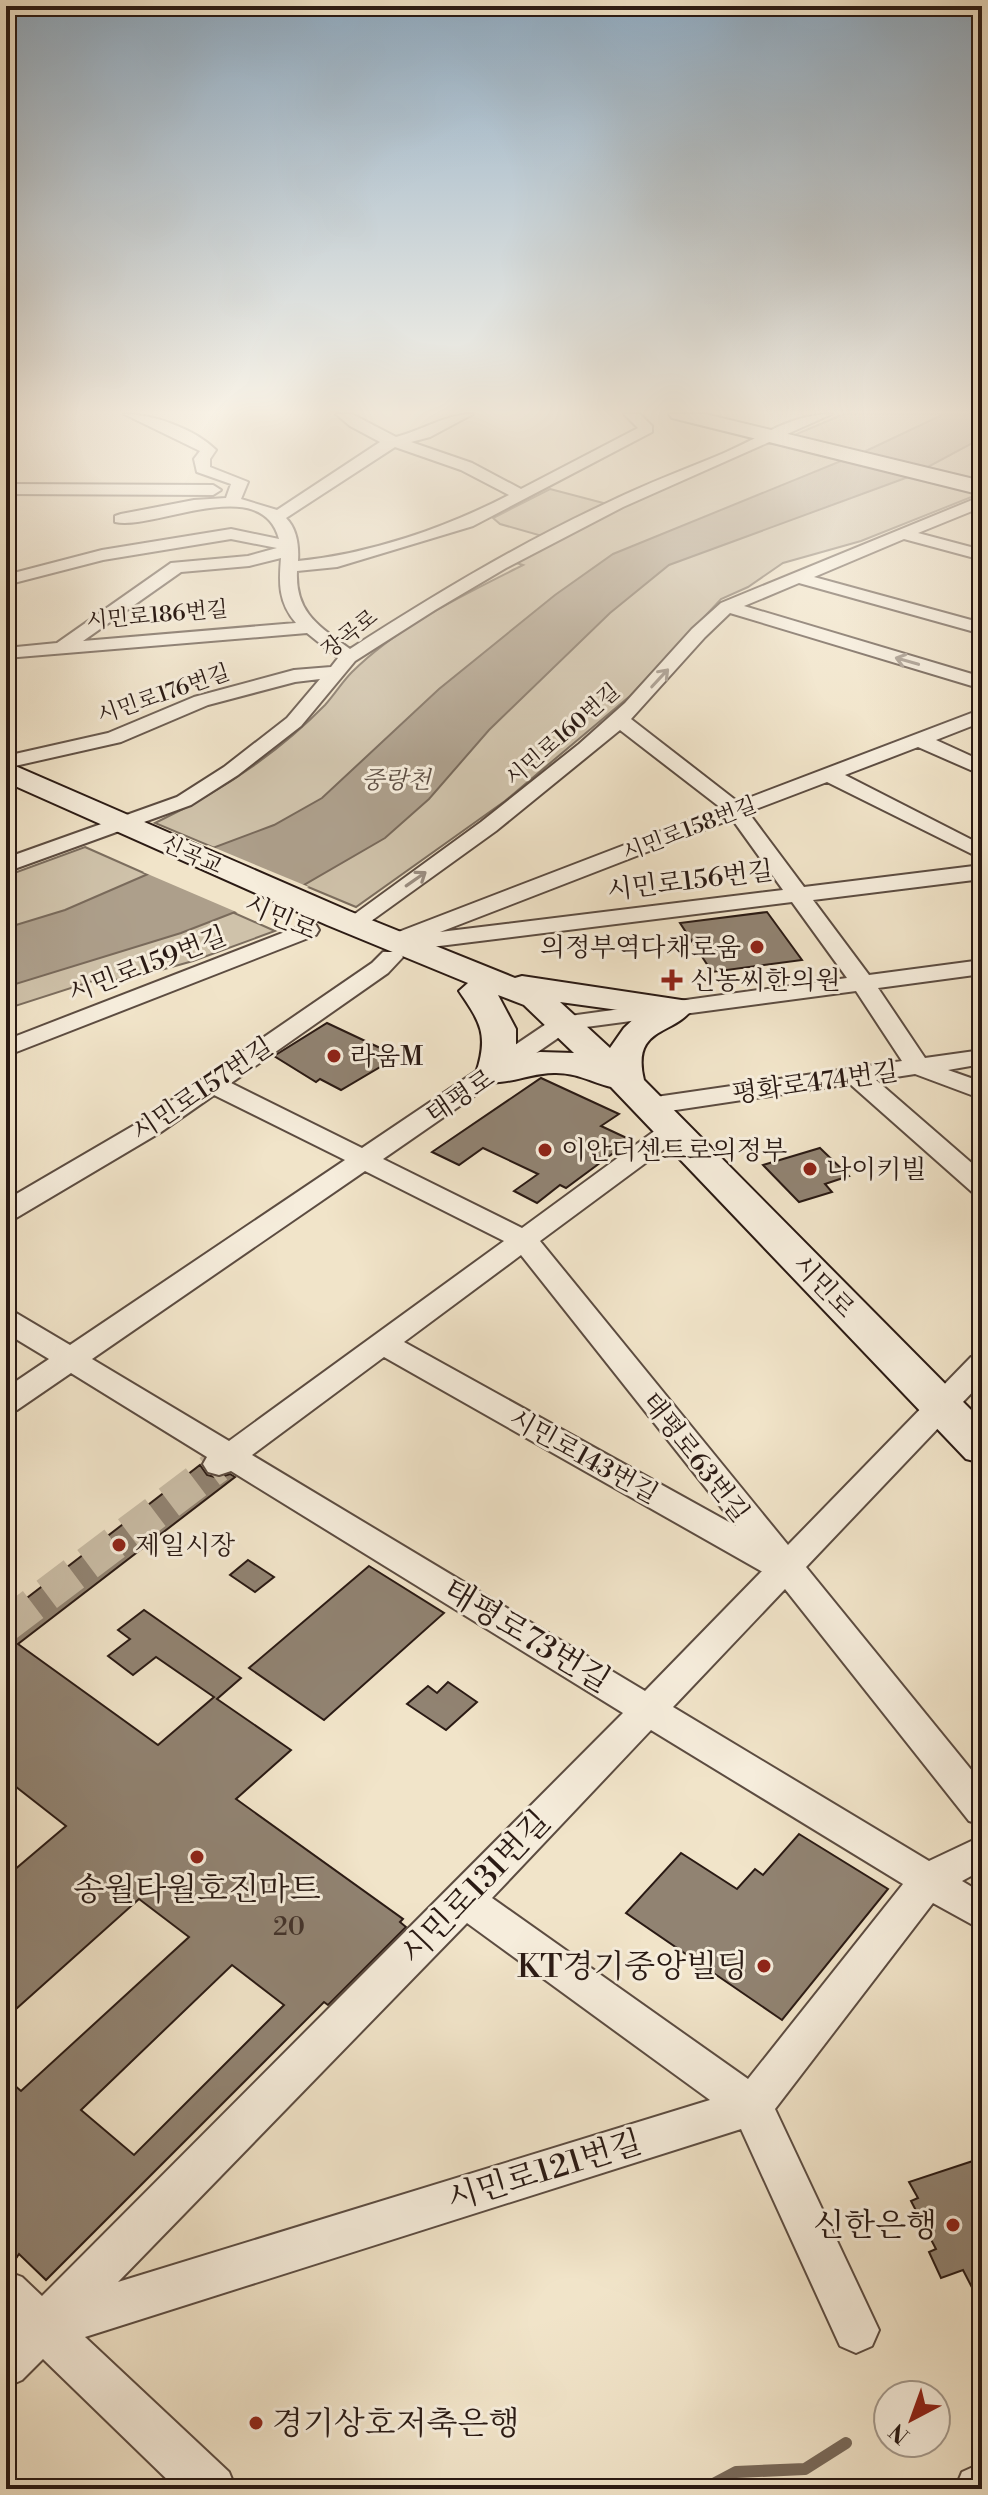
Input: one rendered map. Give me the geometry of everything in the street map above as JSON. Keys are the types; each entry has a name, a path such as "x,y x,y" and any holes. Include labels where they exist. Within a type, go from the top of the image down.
{"street":[{"path":"134,530 151,546 155,557 177,567 289,554"},
{"path":"288,530 292,606 349,657"},
{"path":"6,580 62,563 231,534 253,535 289,554 331,563 442,530"},
{"name":"장곡로","path":"6,865 116,832 184,801 231,771 294,722 349,657 500,564 565,530"},
{"name":"시민로160번길","path":"333,924 475,838 619,720 727,607 911,530"},
{"path":"902,534 982,555"},
{"path":"63,646 177,567"},
{"path":"795,577 982,629"},
{"path":"727,607 982,683"},
{"name":"시민로186번길","path":"6,653 312,627"},
{"name":"시민로176번길","path":"6,762 114,738 201,701 294,676 335,672"},
{"name":"시민로158번길","path":"397,947 982,715"},
{"path":"619,720 736,810 863,983 918,1067 982,1091"},
{"path":"918,739 982,769"},
{"name":"시민로","path":"6,771 116,832"},
{"path":"828,774 982,853"},
{"name":"시민로","path":"6,789 333,924 397,947 485,985 531,1015 564,1023 650,1106 982,1448"},
{"name":"시민로156번길","path":"397,947 982,872"},
{"name":"시민로","path":"333,924 397,947"},
{"name":"시민로159번길","path":"6,1049 333,924"},
{"name":"시민로157번길","path":"6,1212 152,1126 380,968 397,947"},
{"name":"태평로","path":"6,1403 564,1023 982,967"},
{"path":"494,1073 501,1054 501,1036 485,985 676,1008"},
{"path":"650,1106 622,1061 639,1030 658,1014 676,1008"},
{"name":"평화로474번길","path":"650,1106 982,1057"},
{"path":"494,1073 522,1064 575,1063 609,1072 650,1106"},
{"path":"856,1076 982,1186"},
{"name":"태평로63번길","path":"211,1083 523,1239 982,1810"},
{"path":"224,1461 523,1239 650,1106"},
{"name":"태평로73번길","path":"6,1320 72,1359 224,1461 648,1709 982,1913"},
{"name":"시민로143번길","path":"384,1344 785,1568"},
{"name":"시민로131번길","path":"6,2364 24,2333 465,1900 982,1364"},
{"path":"752,2106 929,1880 982,1852"},
{"path":"465,1900 752,2106 856,2330"},
{"name":"시민로121번길","path":"24,2333 752,2106"},
{"path":"6,2293 24,2333 212,2489"}],"shaded area":[{"path":"523,530 554,530 542,536"},
{"path":"573,530 888,530 783,563 748,587 721,599 630,696 505,801 356,907 155,823 224,786 266,756 325,705 370,655 433,612 523,565 513,562"},
{"path":"85,847 275,931 193,961 122,981 105,977 6,1009 6,876"}],"water":[{"name":"중랑천","path":"671,530 763,530 669,565 610,613 489,730 429,799 385,838 302,886 181,933 6,987 6,928 65,910 178,861 274,825 322,798 439,689 555,595 613,554"}],"pier":[{"path":"208,845 309,887 241,914 143,872"}],"building":[{"name":"의정부역다채로움","path":"767,912 802,960 712,972 680,923"},
{"name":"라움M","path":"327,1023 397,1057 341,1090 320,1079 316,1082 274,1056"},
{"path":"541,1078 619,1114 601,1126 631,1140 566,1188 560,1185 537,1203 514,1191 538,1174 483,1148 459,1165 432,1152"},
{"name":"나이키빌","path":"820,1148 849,1176 825,1184 832,1192 799,1202 763,1165"},
{"path":"200,1465 207,1475 218,1478 230,1474 235,1477 18,1644 158,1745 214,1697 156,1657 133,1675 108,1656 130,1639 118,1630 144,1610 241,1678 217,1699 291,1750 236,1799 403,1919 400,1922 406,1927 328,2005 324,2002 46,2280 19,2254 17,2257 6,2247 6,2078 21,2091 189,1937 139,1899 6,2018 6,1877 66,1826 6,1779 6,1614","holes":["232,1965 284,2005 134,2155 81,2110"]},
{"path":"248,1560 274,1577 255,1592 230,1575"},
{"path":"369,1566 444,1613 324,1720 249,1668"},
{"path":"448,1682 477,1702 446,1730 407,1704 428,1686 437,1693"},
{"name":"KT경기중앙빌딩","path":"799,1834 888,1889 782,2020 626,1913 681,1853 737,1889 755,1869 763,1875"},
{"name":"신한은행","path":"982,2158 982,2307 963,2270 941,2278 929,2252 936,2249 911,2201 918,2198 909,2182"}],"waterway":[{"path":"704,2489 736,2472 805,2469 846,2443"}],"tunnel":[{"path":"6,1625 217,1466"}],"place":[{"name":"의정부역다채로움","path":"757,947"},
{"name":"신농씨한의원","path":"672,980"},
{"name":"라움M","path":"334,1056"},
{"name":"이안더센트로의정부","path":"545,1150"},
{"name":"나이키빌","path":"810,1169"},
{"name":"제일시장","path":"119,1545"},
{"name":"송월타월호진마트","path":"197,1857"},
{"name":"KT경기중앙빌딩","path":"764,1966"},
{"name":"신한은행","path":"953,2225"},
{"name":"경기상호저축은행","path":"256,2423"}]}
